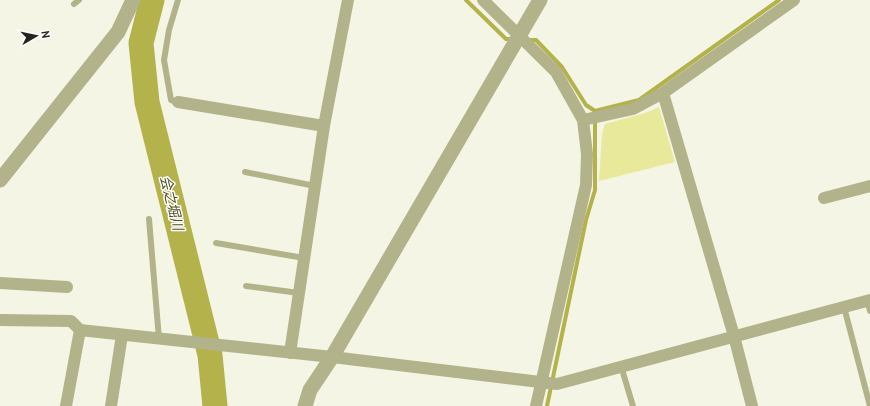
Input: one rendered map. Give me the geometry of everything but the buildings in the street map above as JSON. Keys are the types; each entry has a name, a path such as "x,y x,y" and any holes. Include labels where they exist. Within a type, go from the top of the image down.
{"street":[{"path":"0,179 118,32 133,0"},
{"path":"290,353 324,126 348,0"},
{"path":"483,0 556,72 583,120 587,154 586,185 536,406"},
{"path":"305,406 310,390 332,357 540,0"},
{"path":"583,120 633,109 663,94 794,0"},
{"path":"663,94 734,336 752,406"},
{"path":"178,102 324,126"},
{"path":"824,198 870,186"},
{"path":"0,284 67,287"},
{"path":"0,320 71,321 80,330 332,357 557,384 844,307 869,304"},
{"path":"66,406 80,330"},
{"path":"111,406 122,335"}],"lane":[{"path":"178,0 169,30 164,60 171,100 178,102"},
{"path":"245,172 315,186"},
{"path":"148,219 159,339"},
{"path":"216,243 304,258"},
{"path":"246,286 299,293"},
{"path":"844,307 870,406"},
{"path":"622,366 633,406"}],"green space":[{"path":"659,107 675,162 599,181 602,134 605,124 645,113"}],"waterway":[{"name":"会之堀川","path":"152,0 141,43 147,102 210,355 215,406"},
{"path":"466,0 506,39 514,39"},
{"path":"526,40 536,40 562,67 586,105 595,111 639,100 779,0"},
{"path":"547,406 586,220 595,190 595,119"}]}
